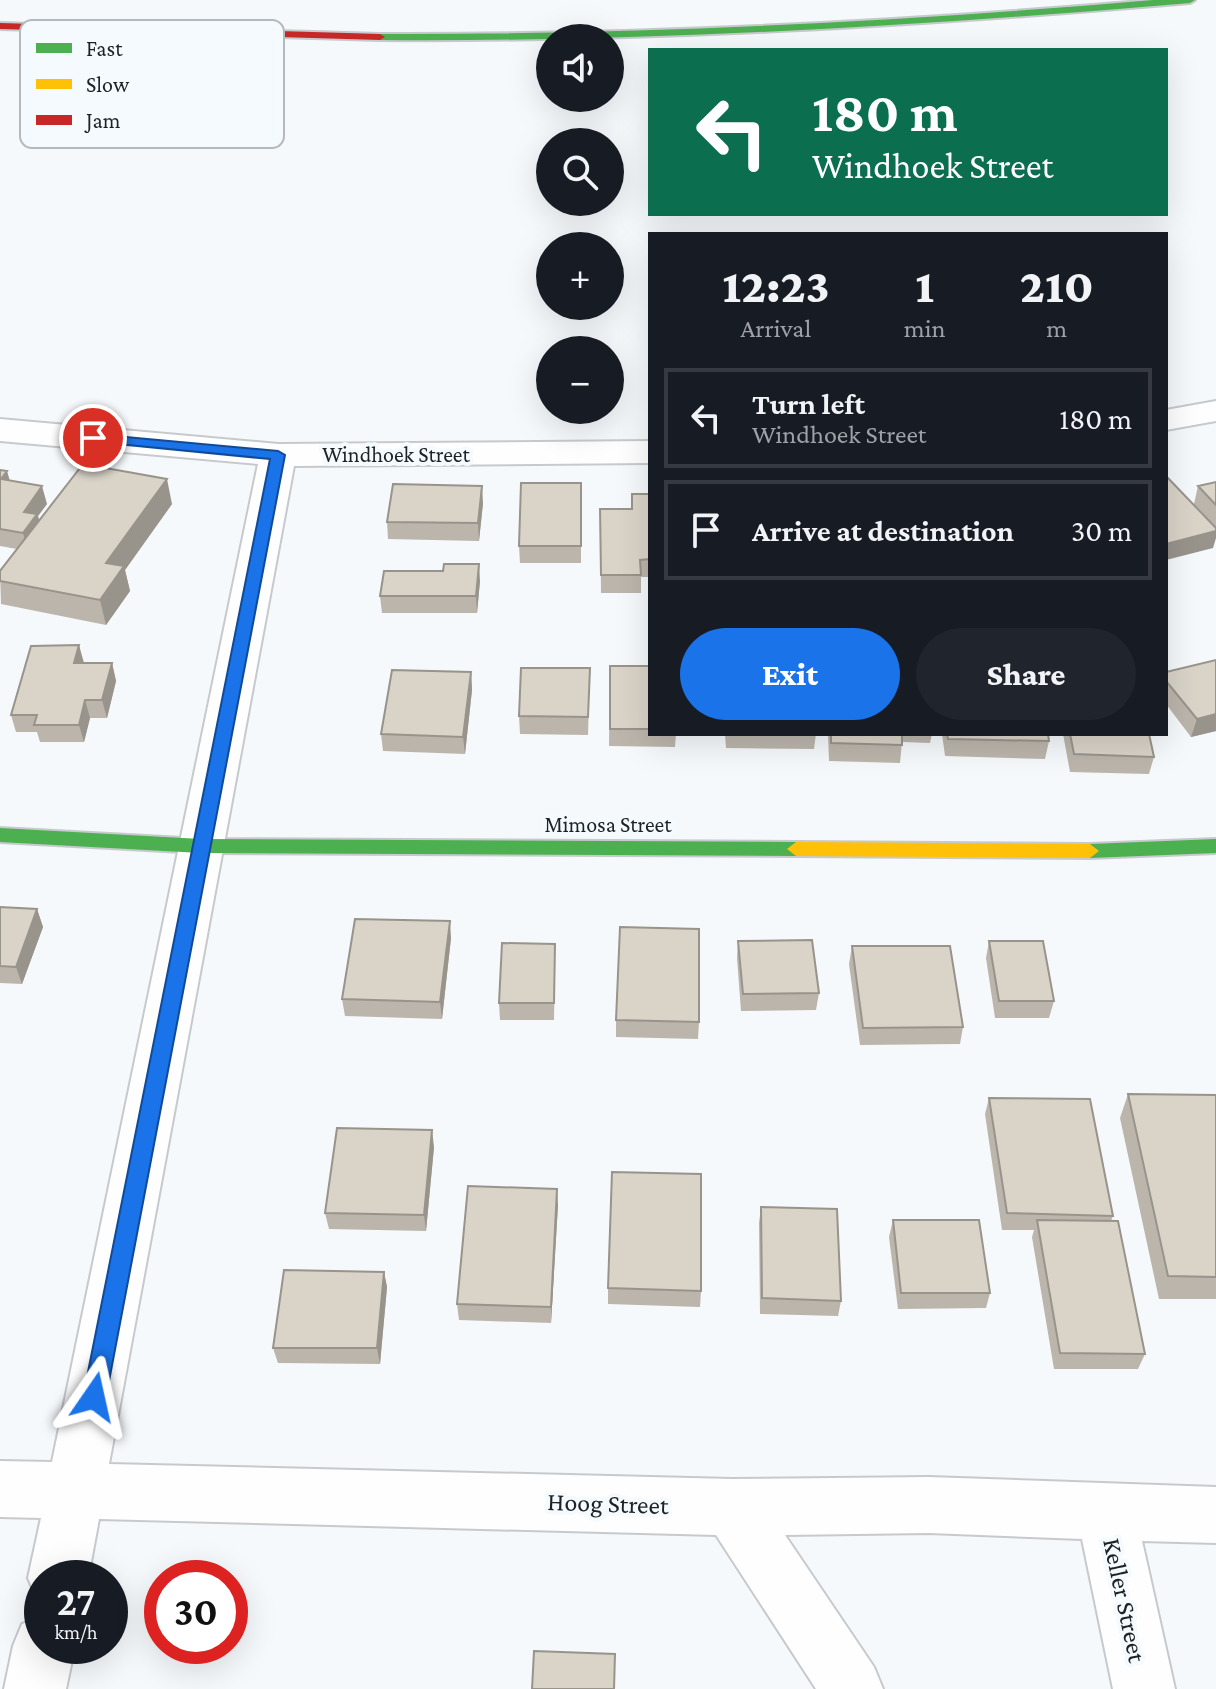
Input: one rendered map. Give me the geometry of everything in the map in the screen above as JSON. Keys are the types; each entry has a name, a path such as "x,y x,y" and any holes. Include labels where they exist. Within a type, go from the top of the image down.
{"main road":[{"path":"284,33 522,38 755,31 978,18 1190,0"},
{"path":"0,14 183,20"},
{"path":"284,22 827,25"},
{"path":"0,26 20,26"},
{"name":"Mimosa Street","path":"0,835 201,846 1135,851 1216,846"}],"street":[{"path":"1168,420 1216,411"},
{"name":"Windhoek Street","path":"0,430 278,455 648,452"},
{"path":"62,1560 278,455"},
{"name":"Hoog Street","path":"0,1489 732,1507 929,1505 1216,1515"},
{"path":"732,1507 852,1689"},
{"name":"Keller Street","path":"1106,1512 1144,1689"},
{"path":"35,1689 40,1664"}],"building":[{"path":"83,464 167,479 106,563 124,566 100,600 0,581 0,571"},
{"path":"0,470 7,471 1,479 42,486 24,512 37,514 23,533 0,529"},
{"path":"1168,478 1216,528 1216,531 1168,543"},
{"path":"1216,482 1216,505 1198,486"},
{"path":"521,483 581,483 581,546 519,546"},
{"path":"393,484 482,486 478,523 387,522"},
{"path":"632,494 648,494 648,559 640,560 641,575 601,575 600,509 632,509"},
{"path":"444,564 479,564 476,596 380,596 384,571 443,571"},
{"path":"79,645 74,663 112,663 102,700 85,700 79,725 34,725 37,715 11,715 31,646"},
{"path":"1216,660 1216,714 1197,719 1168,683 1168,672"},
{"path":"610,666 648,666 648,729 610,729"},
{"path":"521,668 590,668 588,717 519,716"},
{"path":"392,670 471,672 463,737 381,734"},
{"path":"831,736 902,736 902,745 831,743"},
{"path":"947,736 1048,736 1049,741 948,739"},
{"path":"1070,736 1149,736 1154,757 1074,754"},
{"path":"0,907 37,909 16,967 0,966"},
{"path":"355,919 450,921 440,1002 342,999"},
{"path":"620,927 699,929 699,1022 616,1020"},
{"path":"812,940 819,993 743,994 738,941"},
{"path":"989,941 1043,941 1054,1001 999,1001"},
{"path":"502,943 555,944 554,1003 499,1003"},
{"path":"852,946 950,946 963,1027 863,1028"},
{"path":"1128,1094 1216,1095 1216,1277 1168,1276"},
{"path":"989,1098 1090,1099 1113,1216 1007,1213"},
{"path":"337,1128 432,1130 424,1215 325,1213"},
{"path":"612,1172 701,1174 701,1291 608,1288"},
{"path":"468,1186 557,1189 551,1307 457,1304"},
{"path":"761,1207 837,1209 841,1301 762,1298"},
{"path":"893,1220 979,1220 990,1293 901,1293"},
{"path":"1037,1220 1118,1221 1145,1354 1060,1353"},
{"path":"284,1270 384,1272 377,1348 273,1348"},
{"path":"534,1651 615,1654 614,1689 532,1689"}],"traffic: fast":[{"path":"380,37 482,38 785,29 1190,0"},
{"path":"0,835 201,846 796,849"},
{"path":"1090,851 1216,846"}],"traffic: slow":[{"path":"796,849 1090,851"}],"traffic: jam":[{"path":"0,26 20,27"},
{"path":"284,34 380,37"}],"route":[{"path":"93,438 278,455 94,1397"}]}
